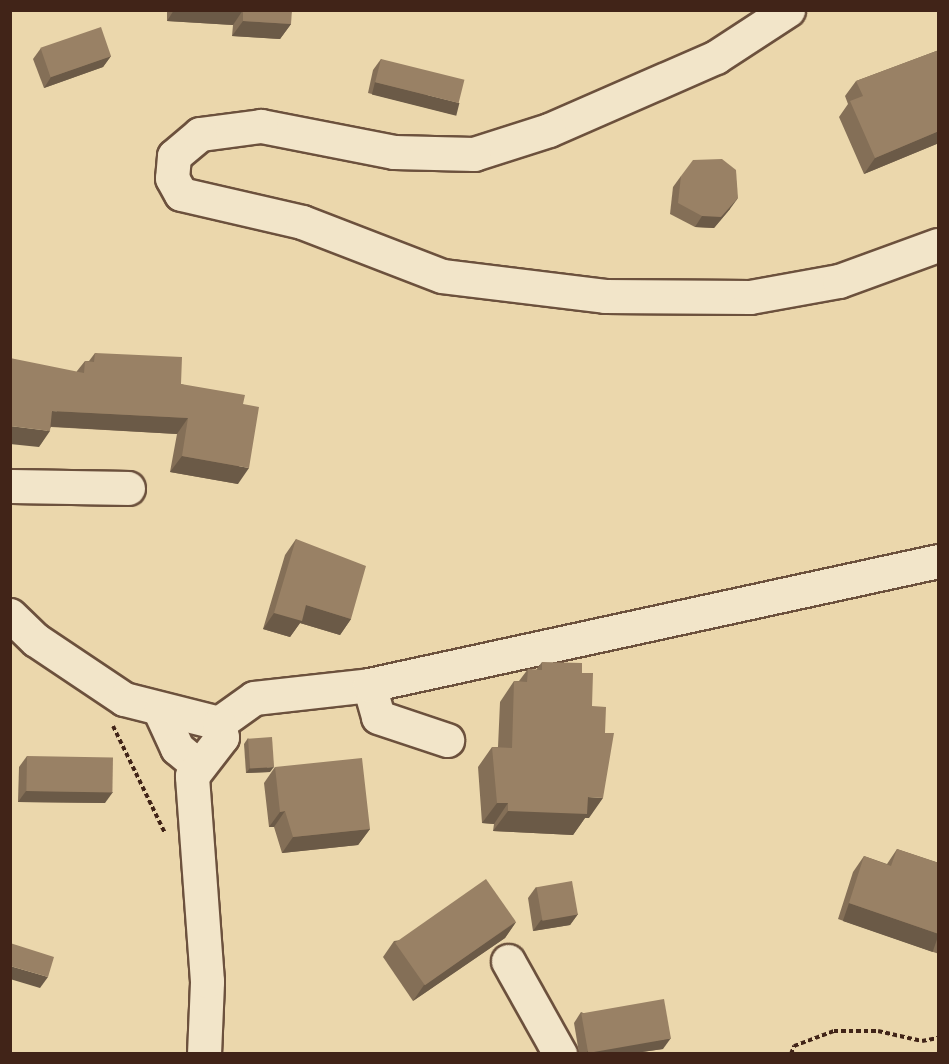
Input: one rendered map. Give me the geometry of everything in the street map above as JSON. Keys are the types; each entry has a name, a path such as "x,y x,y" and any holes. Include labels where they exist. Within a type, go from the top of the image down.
{"street":[{"path":"788,10 716,57 549,129 474,154 394,152 261,126 200,135 174,156 172,178 182,194 302,222 442,276 605,296 750,297 839,281 939,245"},
{"path":"10,486 128,488"},
{"path":"10,615 23,637 124,699 160,711 219,723 254,698 369,685 939,561"},
{"path":"369,685 378,717 447,740"},
{"path":"160,711 177,748 197,765"},
{"path":"204,1053 207,981 192,776 197,765 212,755 222,737 219,723"},
{"path":"508,961 560,1053"}],"path":[{"path":"124,699 110,712 112,724 168,839"},
{"path":"791,1053 803,1041 834,1031 878,1031 922,1041 939,1038"}],"building":[{"path":"243,10 292,10 291,24 243,21"},
{"path":"101,27 111,56 51,77 40,48"},
{"path":"939,50 939,131 875,158 850,101 863,96 856,81"},
{"path":"381,59 464,80 459,103 375,82"},
{"path":"722,159 736,170 738,198 721,217 702,216 678,203 681,176 693,160"},
{"path":"95,353 182,357 181,384 245,395 243,404 259,407 249,468 182,456 188,418 52,411 50,431 10,426 10,358 84,373 85,361 94,362"},
{"path":"296,539 366,566 351,619 306,605 302,621 274,613"},
{"path":"542,662 582,663 582,673 593,673 592,706 606,707 605,733 614,733 603,798 588,797 587,814 508,811 508,803 497,803 492,747 512,748 514,681 527,682 528,669 542,670"},
{"path":"272,737 274,767 250,769 248,739"},
{"path":"27,756 113,758 112,792 26,791"},
{"path":"362,758 370,829 293,837 285,811 280,812 275,767"},
{"path":"897,849 939,863 939,934 849,903 864,856 891,866"},
{"path":"486,879 516,922 425,985 395,943"},
{"path":"572,881 578,914 542,921 537,887"},
{"path":"10,943 54,957 48,977 10,966"},
{"path":"664,999 671,1038 588,1053 581,1014"}]}
